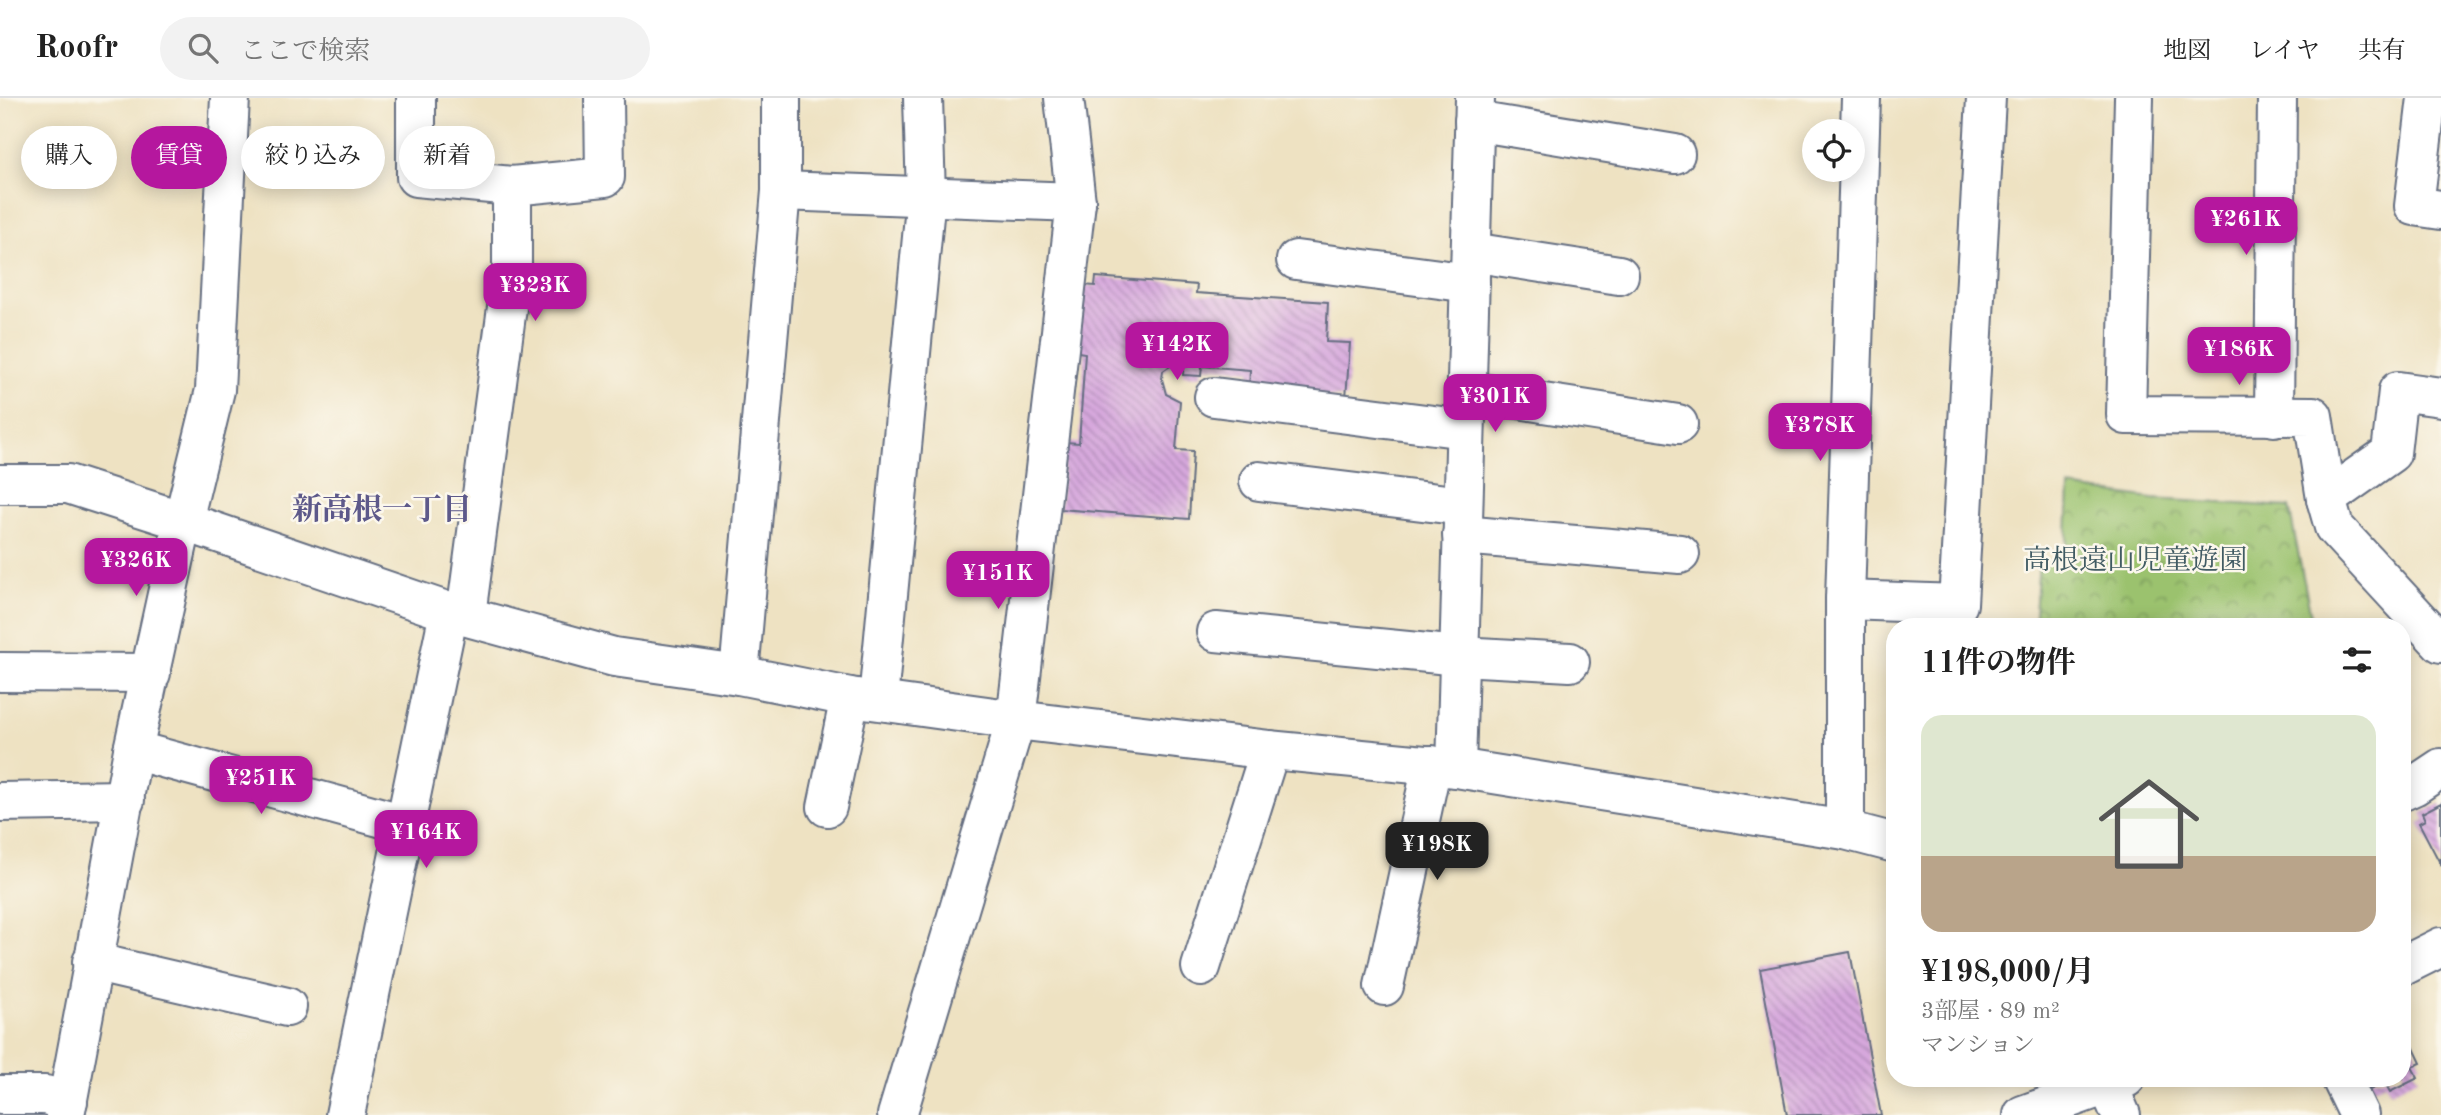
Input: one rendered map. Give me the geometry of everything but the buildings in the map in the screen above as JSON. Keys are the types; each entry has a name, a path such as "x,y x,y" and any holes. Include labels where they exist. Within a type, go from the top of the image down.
{"street":[{"path":"0,1095 45,1095 66,1108 133,750 183,521 215,390 230,98"},
{"path":"416,98 416,177 512,186 605,177 604,98"},
{"path":"739,675 781,191 781,98"},
{"path":"827,807 864,698 926,195 923,98"},
{"path":"897,1115 1016,720 1076,202 1064,98"},
{"path":"1844,830 1845,600 1861,98"},
{"path":"1845,600 1958,604 1986,98"},
{"path":"2134,98 2126,415 2313,416 2326,499 2334,527 2441,643"},
{"path":"2274,417 2277,98"},
{"path":"2427,98 2414,206 2441,210"},
{"path":"1384,986 1444,766 1459,656 1474,109 1675,154"},
{"path":"345,1115 405,824 458,614 512,270 512,186"},
{"path":"781,191 1076,202"},
{"path":"1296,260 1619,275"},
{"path":"1466,391 1678,424"},
{"path":"2326,499 2391,453 2398,391 2441,397"},
{"path":"1214,397 1465,429"},
{"path":"1259,481 1463,520 1680,554"},
{"path":"0,484 68,484 458,614 614,657 1016,720 1270,750 1444,766 1844,830 1886,841"},
{"path":"1216,632 1459,656 1570,662"},
{"path":"0,672 151,673"},
{"path":"133,750 405,824"},
{"path":"1201,967 1270,750"},
{"path":"2411,787 2441,768"},
{"path":"0,802 125,800"},
{"path":"2411,962 2441,947"},
{"path":"92,962 286,1007"},
{"path":"2345,1087 2359,1115"},
{"path":"2023,1115 2115,1089"}],"green space":[{"name":"高根遠山児童遊園","path":"2069,487 2152,499 2289,507 2311,618 2035,618 2039,562 2066,561"}],"district":[{"name":"新高根一丁目","path":"382,511"}]}
